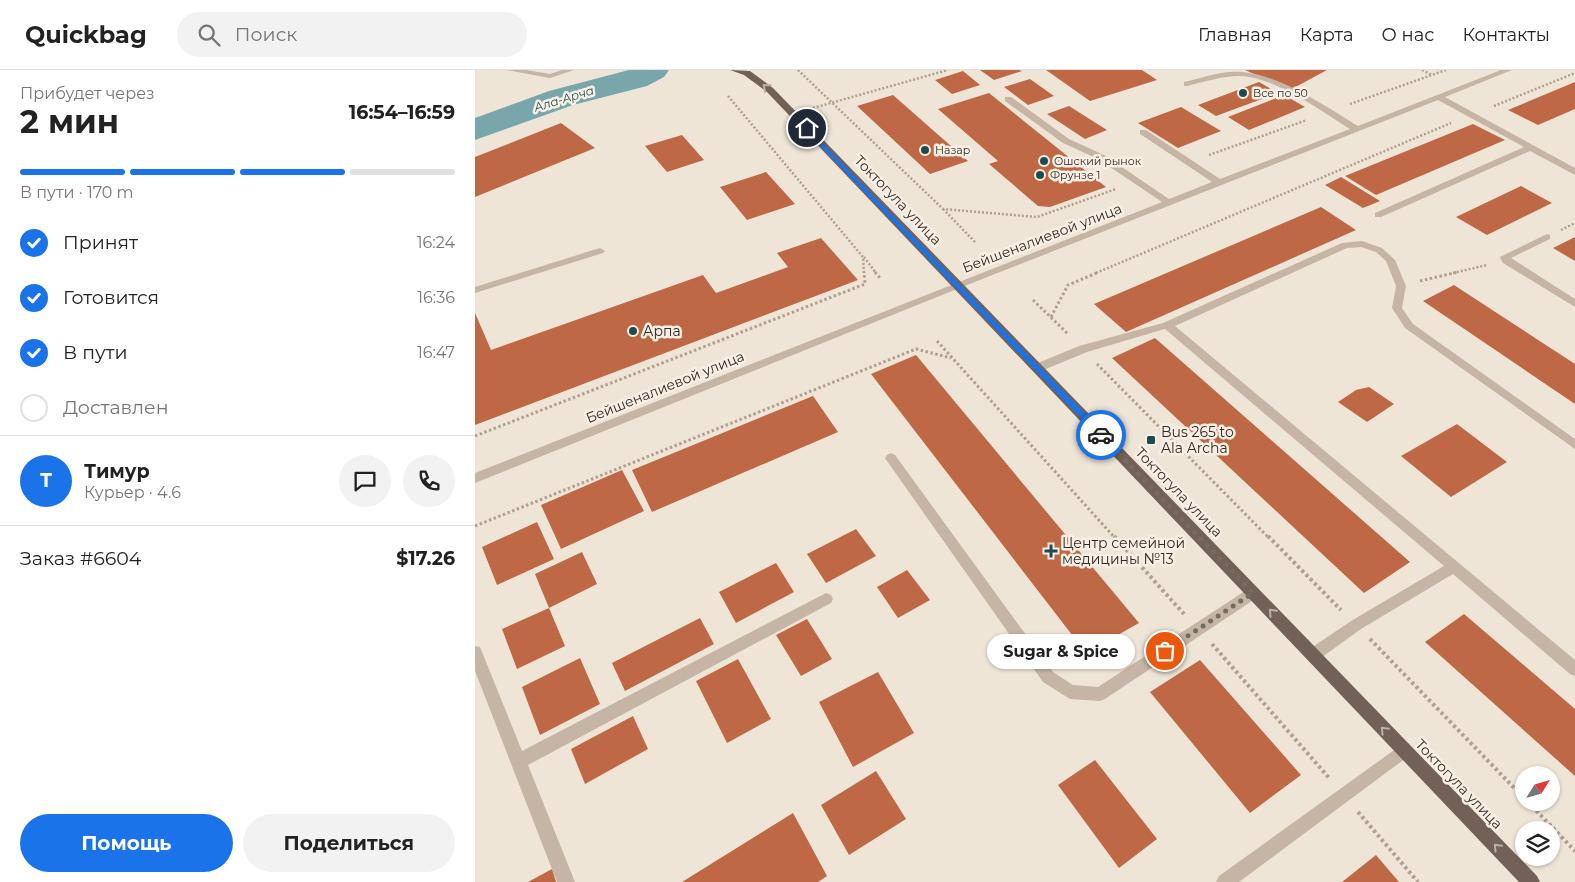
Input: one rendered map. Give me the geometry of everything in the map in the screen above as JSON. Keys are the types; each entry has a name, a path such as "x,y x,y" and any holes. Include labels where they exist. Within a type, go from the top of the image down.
{"main road":[{"name":"Токтогула улица","path":"734,70 747,73 770,90 1531,882"}],"street":[{"path":"510,70 550,76 570,70"},
{"name":"Бейшеналиевой улица","path":"475,478 1508,70"},
{"path":"1187,84 1227,75 1244,74 1268,81 1357,129"},
{"path":"1438,98 1532,147 1575,172"},
{"path":"1008,99 1066,141 1101,157 1169,203"},
{"path":"1143,132 1219,183"},
{"path":"1379,215 1532,147"},
{"path":"1547,237 1505,257 1507,261 1575,304"},
{"path":"1037,368 1083,349 1167,325 1345,245 1361,244 1379,250 1390,260 1401,286 1397,308 1409,326 1575,445"},
{"path":"475,290 600,251"},
{"path":"1167,325 1575,669"},
{"path":"891,458 1048,677 1070,692 1100,694 1253,593"},
{"path":"1313,655 1356,625 1454,567"},
{"path":"519,762 826,599"},
{"path":"475,652 566,882"},
{"path":"1225,882 1404,750"}],"path":[{"path":"793,114 947,70"},
{"path":"1422,70 1432,75"},
{"path":"1051,317 1068,285 1575,73"},
{"path":"728,96 880,278"},
{"path":"943,209 975,242"},
{"path":"475,436 865,284 863,257"},
{"path":"1401,286 1507,261"},
{"path":"1033,300 1356,625 1515,789"},
{"path":"475,526 916,349 952,358 937,341"},
{"path":"1537,811 1575,851"}],"building":[{"path":"980,70 1019,70 1022,71 994,80"},
{"path":"1046,70 1142,70 1157,80 1090,101"},
{"path":"1245,70 1327,70 1290,90"},
{"path":"963,71 980,85 952,94 935,80"},
{"path":"1030,79 1054,96 1028,105 1004,87"},
{"path":"1259,82 1278,93 1216,116 1198,105"},
{"path":"1575,82 1575,109 1538,125 1508,110"},
{"path":"989,93 1106,187 1050,207 1038,206 989,164 998,161 938,109"},
{"path":"893,95 968,161 930,174 857,106"},
{"path":"1284,95 1305,107 1249,130 1228,117"},
{"path":"1069,106 1107,130 1085,139 1047,114"},
{"path":"1181,107 1221,131 1178,148 1138,123"},
{"path":"561,123 595,148 475,197 475,157"},
{"path":"1473,124 1505,140 1376,195 1345,176"},
{"path":"682,135 704,160 667,172 645,146"},
{"path":"766,172 795,204 747,220 720,187"},
{"path":"1341,177 1380,201 1363,208 1325,185"},
{"path":"1521,186 1552,203 1487,235 1456,217"},
{"path":"1321,207 1356,230 1126,332 1094,304"},
{"path":"1575,237 1575,261 1553,248"},
{"name":"Арпа","path":"821,238 858,280 475,425 475,313 491,350 703,275 716,293 788,267 777,253"},
{"path":"1454,285 1575,364 1575,404 1423,301"},
{"path":"1155,338 1410,562 1364,593 1112,358"},
{"path":"916,355 1139,623 1086,653 871,374"},
{"path":"1369,387 1394,404 1367,422 1338,402 1356,390"},
{"path":"813,396 838,432 652,512 632,470"},
{"path":"1457,424 1507,462 1451,497 1401,456"},
{"path":"622,470 644,511 561,549 541,505"},
{"path":"537,522 554,559 497,585 482,547"},
{"path":"856,529 876,556 826,583 807,554"},
{"path":"582,552 597,584 549,608 535,574"},
{"path":"776,563 794,592 736,623 719,592"},
{"path":"907,570 930,600 898,618 877,587"},
{"path":"549,608 565,646 517,669 502,629"},
{"path":"1464,614 1575,709 1575,776 1425,642"},
{"path":"700,618 714,644 625,691 612,663"},
{"path":"807,619 832,659 801,676 776,635"},
{"path":"580,658 600,704 540,735 522,687"},
{"path":"738,659 771,719 727,743 696,681"},
{"path":"1200,660 1301,775 1250,813 1150,692"},
{"path":"878,672 914,733 853,767 819,702"},
{"path":"633,716 648,749 585,784 571,749"},
{"path":"1095,760 1157,839 1119,868 1058,785"},
{"path":"876,771 906,819 849,855 821,805"},
{"path":"793,813 827,876 818,882 682,882"},
{"path":"1376,855 1399,882 1342,882"},
{"path":"552,869 556,882 528,882"}],"waterway":[{"name":"Ала-Арча","path":"475,130 561,98 636,79 653,70"}],"way so far":[{"path":"1101,435 1253,593 1165,651"}],"place":[{"name":"Все по 50","path":"1243,93"},
{"name":"Назар","path":"925,150"},
{"name":"Ошский рынок","path":"1044,161"},
{"name":"Фрунзе 1","path":"1040,175"},
{"name":"Арпа","path":"633,331"},
{"name":"Bus 265 to Ala Archa","path":"1151,440"},
{"name":"Центр семейной медицины №13","path":"1051,551"},
{"name":"Sugar & Spice","path":"1165,651"}],"route":[{"path":"807,128 1101,435"}]}
